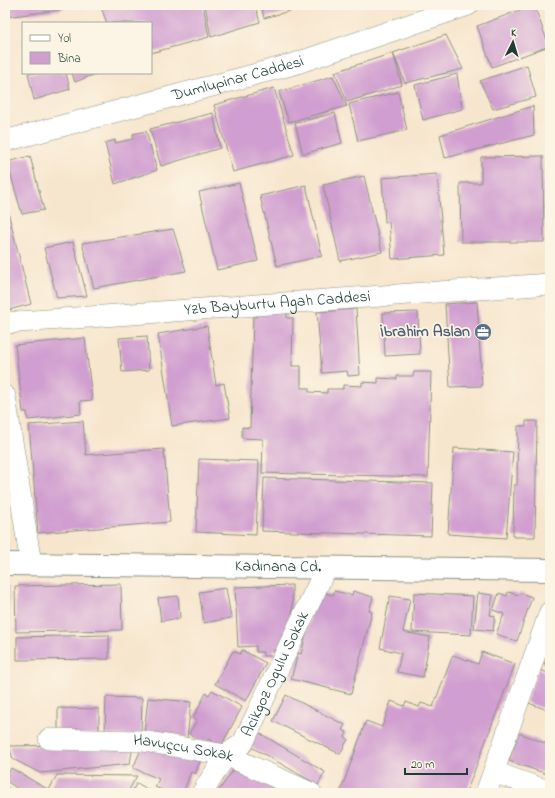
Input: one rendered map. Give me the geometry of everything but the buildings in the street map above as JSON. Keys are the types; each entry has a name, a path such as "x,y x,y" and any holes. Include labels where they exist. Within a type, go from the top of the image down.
{"street":[{"name":"Dumlupinar Caddesi","path":"5,141 294,64 468,5"},
{"name":"Yzb Bayburtu Agah Caddesi","path":"5,323 550,284"},
{"path":"5,396 31,564"},
{"name":"Kadınana Cd.","path":"5,564 550,570"},
{"name":"Acikgoz Ogulu Sokak","path":"202,793 226,755 243,743 326,568"},
{"path":"486,793 550,612"},
{"name":"Havuçcu Sokak","path":"49,739 143,741 226,755 311,793"},
{"path":"494,772 550,792"}],"place":[{"name":"İbrahim Aslan","path":"483,332"}]}
